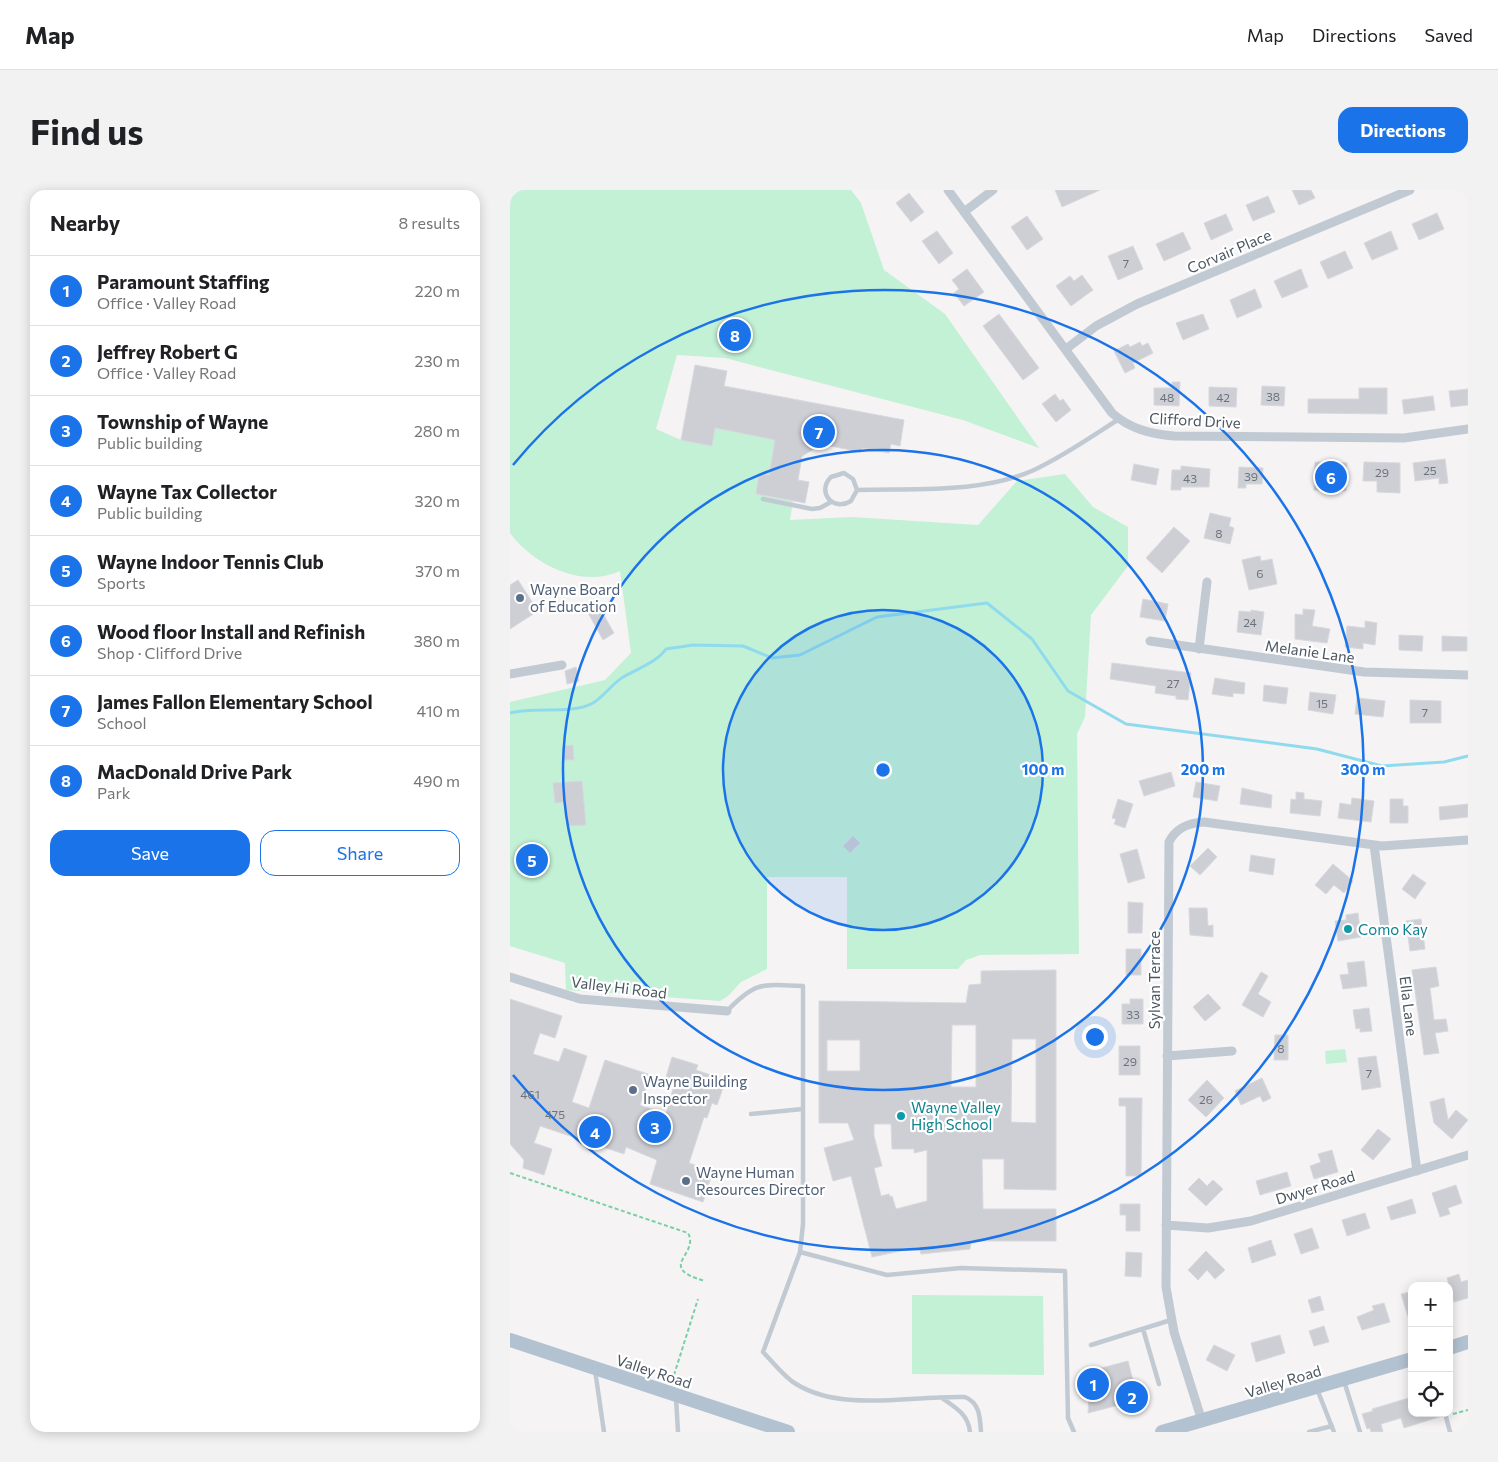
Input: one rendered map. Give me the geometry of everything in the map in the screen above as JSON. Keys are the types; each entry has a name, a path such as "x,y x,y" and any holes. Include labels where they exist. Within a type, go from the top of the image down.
{"main road":[{"name":"Valley Road","path":"510,1340 788,1432"},
{"path":"1453,1347 1468,1342"},
{"name":"Valley Road","path":"1166,1432 1408,1360"}],"street":[{"name":"Clifford Drive","path":"948,190 1119,419 1144,432 1174,436 1404,438 1468,430"},
{"path":"964,212 994,190"},
{"name":"Corvair Place","path":"1066,349 1096,326 1137,304 1410,190"},
{"path":"1199,649 1207,582"},
{"name":"Melanie Lane","path":"1150,641 1364,672 1468,675"},
{"path":"510,674 562,666"},
{"name":"Sylvan Terrace","path":"1202,1421 1171,1320 1166,1287 1167,850 1169,842 1177,831 1185,825 1204,822 1374,844 1431,844 1468,840"},
{"name":"Ella Lane","path":"1374,844 1417,1171"},
{"name":"Valley Hi Road","path":"510,977 580,999 727,1011"},
{"path":"1167,1056 1232,1050"},
{"name":"Dwyer Road","path":"1166,1225 1208,1228 1237,1224 1468,1155"}],"lane":[{"path":"857,490 968,487 1033,471 1068,452 1119,419"},
{"path":"762,499 812,509 820,508 832,502 846,504 851,502 857,490 856,484 850,476 839,473 831,477 825,485 825,492 832,502"},
{"path":"727,1011 746,991 763,985 803,986 803,1224 800,1252 763,1352 795,1384 822,1393 857,1400 965,1397 971,1399 977,1406 981,1432"},
{"path":"751,1114 803,1110"},
{"path":"800,1252 887,1274 961,1268 1065,1271 1068,1418 1074,1432"},
{"path":"1091,1345 1171,1320"},
{"path":"1143,1329 1159,1384"},
{"path":"595,1369 604,1432"},
{"path":"1343,1380 1360,1432"},
{"path":"1316,1388 1334,1432"},
{"path":"676,1396 678,1432"},
{"path":"942,1398 964,1414 968,1421 970,1432"},
{"path":"1446,1417 1450,1432"},
{"path":"1309,1432 1332,1426"}],"path":[{"path":"510,1173 688,1233 690,1240 681,1269 687,1276 705,1282"},
{"path":"674,1375 698,1299"},
{"path":"1453,1413 1468,1410"}],"green space":[{"path":"510,190 851,190 861,203 884,270 945,314 1039,448 963,420 725,358 677,355 656,429 681,440 715,428 775,440 769,475 759,473 756,494 793,501 790,520 852,517 978,525 1017,481 1065,474 1093,507 1128,527 1128,566 1091,615 1085,717 1077,734 1079,954 980,955 966,960 958,969 847,969 847,877 767,877 767,969 741,982 728,996 720,1001 566,990 565,963 510,946 510,702 605,680 631,653 620,571 605,576 590,577 574,575 559,570 531,555 510,533"},
{"path":"1345,1049 1347,1062 1326,1064 1325,1051"},
{"path":"912,1295 1043,1296 1044,1375 912,1374"}],"building":[{"path":"1055,190 1100,190 1062,207"},
{"path":"1292,190 1311,190 1315,198 1299,205"},
{"path":"909,193 924,212 911,222 896,203"},
{"path":"1268,196 1275,212 1253,221 1246,205"},
{"path":"1437,213 1444,229 1419,240 1412,224"},
{"path":"1226,214 1233,230 1211,240 1204,223"},
{"path":"1027,216 1043,239 1027,250 1011,227"},
{"path":"937,231 953,253 939,264 922,241"},
{"path":"1391,231 1398,249 1372,260 1364,243"},
{"path":"1183,232 1191,249 1164,261 1156,244"},
{"path":"1133,246 1143,269 1118,280 1108,256"},
{"path":"1345,251 1353,268 1328,279 1320,262"},
{"path":"967,269 984,292 964,306 954,293 959,289 952,280"},
{"path":"1301,269 1308,287 1282,298 1274,281"},
{"path":"1082,275 1093,290 1071,306 1056,286 1070,276 1074,281"},
{"path":"1255,289 1262,307 1237,318 1230,300"},
{"path":"999,314 1039,368 1023,380 983,326"},
{"path":"1203,314 1209,329 1183,340 1176,323"},
{"path":"1140,342 1142,346 1148,343 1153,353 1133,363 1135,368 1125,373 1114,351 1128,344 1130,347"},
{"path":"695,365 727,371 724,386 904,420 900,446 891,444 889,453 862,448 861,452 815,443 814,449 802,456 798,480 809,482 805,503 756,494 759,473 769,475 775,440 715,428 712,446 681,440"},
{"path":"1172,382 1180,382 1179,406 1154,405 1154,388 1172,388"},
{"path":"1262,386 1285,387 1284,406 1261,405"},
{"path":"1209,387 1237,388 1236,407 1209,406"},
{"path":"1359,388 1387,388 1387,414 1308,413 1308,399 1359,399"},
{"path":"1468,389 1468,405 1451,407 1449,391"},
{"path":"1055,394 1060,401 1063,399 1071,410 1056,422 1042,404"},
{"path":"1433,396 1435,410 1404,414 1402,400"},
{"path":"1445,459 1448,483 1439,484 1439,478 1415,481 1413,463"},
{"path":"1315,462 1347,463 1346,491 1314,490"},
{"path":"1364,462 1400,463 1400,493 1377,492 1377,481 1363,481"},
{"path":"1134,464 1159,469 1156,485 1131,480"},
{"path":"1181,466 1210,469 1209,487 1181,487 1181,490 1171,490 1172,470 1181,470"},
{"path":"1239,467 1263,468 1262,484 1246,484 1246,488 1238,488"},
{"path":"1210,513 1231,518 1229,526 1234,528 1230,544 1204,538"},
{"path":"1174,527 1190,541 1162,573 1146,558"},
{"path":"1260,556 1261,561 1272,559 1277,584 1249,590 1242,560"},
{"name":"Wayne Board of Education","path":"518,580 538,611 510,629 510,585"},
{"path":"1143,599 1168,604 1165,621 1140,617"},
{"path":"598,605 614,633 603,640 587,611"},
{"path":"1303,609 1315,610 1312,626 1330,629 1327,643 1295,639 1295,614 1303,615"},
{"path":"1251,610 1264,612 1261,635 1237,632 1239,611 1251,612"},
{"path":"1365,621 1377,623 1375,645 1363,643 1363,649 1345,647 1347,626 1365,628"},
{"path":"1399,635 1423,636 1422,651 1399,650"},
{"path":"1442,636 1467,637 1467,651 1442,651"},
{"path":"1112,663 1191,673 1188,700 1176,699 1176,696 1155,693 1156,686 1110,679"},
{"path":"576,667 579,681 567,684 565,671"},
{"path":"1215,678 1245,683 1244,694 1233,693 1233,697 1212,694"},
{"path":"1264,685 1288,688 1286,704 1263,701"},
{"path":"1310,692 1336,695 1333,714 1308,710"},
{"path":"1357,698 1385,701 1383,717 1355,714"},
{"path":"1410,700 1441,701 1441,723 1410,723"},
{"path":"573,745 574,760 564,760 563,746"},
{"path":"1171,772 1175,786 1144,796 1139,781"},
{"path":"582,781 586,825 567,826 564,802 555,803 553,783"},
{"path":"1196,782 1220,786 1217,801 1193,797"},
{"path":"1242,788 1272,795 1271,808 1240,804"},
{"path":"1296,792 1304,793 1304,799 1322,801 1320,816 1290,813 1291,799 1296,800"},
{"path":"1352,798 1374,801 1371,822 1338,818 1340,803 1351,805"},
{"path":"1118,799 1133,804 1125,828 1114,824 1116,819 1112,818"},
{"path":"1390,799 1403,799 1403,806 1408,806 1408,823 1390,823"},
{"path":"1468,804 1468,817 1440,820 1439,807"},
{"path":"853,836 860,843 850,853 843,846"},
{"path":"1208,848 1217,857 1200,875 1190,866"},
{"path":"1137,849 1145,878 1128,883 1120,854"},
{"path":"1251,855 1275,859 1273,875 1249,871"},
{"path":"1333,864 1353,881 1344,893 1334,885 1326,894 1315,885"},
{"path":"1413,874 1426,883 1415,899 1402,889"},
{"path":"1128,902 1143,903 1142,933 1128,933"},
{"path":"1189,908 1207,908 1208,926 1213,925 1213,937 1190,935"},
{"name":"Como Kay","path":"1358,913 1361,937 1338,941 1335,921 1346,920 1346,915"},
{"path":"1421,919 1425,949 1410,951 1406,921"},
{"path":"1126,949 1141,949 1141,975 1126,975"},
{"path":"1364,961 1367,986 1343,989 1340,975 1349,974 1347,963"},
{"path":"1436,967 1439,986 1430,988 1434,1020 1446,1019 1448,1031 1435,1033 1439,1053 1424,1055 1412,970"},
{"name":"Wayne Valley High School","path":"1056,970 1056,1190 1004,1189 1004,1159 982,1159 983,1209 1056,1209 1056,1241 971,1241 970,1249 921,1254 919,1247 872,1257 851,1176 833,1181 824,1148 854,1140 848,1123 819,1123 819,1001 966,1003 969,985 981,984 981,971","holes":["952,1025 976,1025 976,1087 951,1087","1012,1039 1036,1039 1036,1123 1011,1122","827,1040 860,1040 860,1071 827,1071","874,1124 891,1124 892,1149 914,1149 914,1153 927,1150 927,1201 896,1209 892,1196 890,1197 889,1194 881,1196 874,1168 882,1166 874,1136"]},
{"path":"1261,972 1268,976 1258,994 1271,1002 1263,1017 1242,1005"},
{"path":"1208,994 1221,1008 1205,1021 1193,1007"},
{"path":"510,999 562,1016 555,1038 540,1033 533,1054 559,1062 564,1048 587,1056 572,1102 589,1108 605,1060 651,1075 640,1105 666,1114 675,1082 666,1077 672,1057 698,1065 696,1070 720,1078 717,1087 723,1088 717,1105 712,1103 707,1118 704,1117 689,1163 713,1171 703,1202 650,1184 657,1160 626,1147 624,1154 540,1126 534,1143 552,1149 544,1175 523,1168 524,1160 510,1144"},
{"path":"1130,999 1143,999 1143,1024 1122,1024 1122,1004 1130,1004"},
{"path":"1369,1008 1372,1031 1360,1032 1360,1028 1356,1029 1353,1010"},
{"path":"1275,1035 1288,1035 1288,1060 1274,1060"},
{"path":"1119,1046 1140,1046 1140,1075 1119,1075"},
{"path":"1376,1056 1381,1087 1362,1090 1358,1058"},
{"path":"1262,1078 1271,1098 1263,1102 1260,1096 1241,1105 1235,1091"},
{"path":"1207,1080 1224,1098 1206,1117 1188,1100"},
{"path":"1119,1098 1142,1098 1141,1176 1126,1176 1126,1106 1119,1106"},
{"path":"1444,1098 1448,1120 1456,1110 1468,1120 1452,1139 1434,1123 1430,1102"},
{"path":"1378,1129 1391,1139 1373,1160 1361,1150"},
{"path":"1332,1150 1338,1172 1314,1179 1310,1166 1321,1162 1318,1154"},
{"path":"1287,1172 1291,1186 1260,1195 1256,1181"},
{"path":"1199,1178 1207,1186 1213,1180 1223,1189 1206,1206 1188,1189"},
{"path":"1456,1185 1462,1203 1448,1208 1450,1214 1440,1217 1432,1193"},
{"path":"1412,1199 1416,1213 1391,1220 1387,1207"},
{"path":"1120,1204 1140,1204 1140,1231 1126,1231 1126,1215 1120,1215"},
{"path":"1365,1213 1370,1228 1347,1236 1342,1220"},
{"path":"1312,1228 1319,1248 1301,1254 1294,1234"},
{"path":"1271,1240 1276,1255 1252,1263 1248,1248"},
{"path":"1206,1251 1225,1270 1215,1279 1207,1270 1198,1280 1188,1270"},
{"path":"1126,1252 1142,1253 1141,1277 1125,1276"},
{"path":"1459,1274 1461,1282 1468,1280 1468,1298 1454,1302 1453,1282 1448,1282 1447,1278"},
{"path":"1408,1292 1408,1317 1401,1294"},
{"path":"1320,1296 1324,1310 1312,1313 1308,1300"},
{"path":"1384,1303 1390,1322 1362,1330 1357,1317 1374,1310 1372,1306"},
{"path":"1324,1326 1329,1342 1314,1346 1309,1331"},
{"path":"1280,1335 1285,1353 1256,1362 1251,1343"},
{"path":"1214,1345 1235,1355 1227,1371 1206,1360"},
{"path":"1128,1361 1138,1400 1088,1413 1090,1371"},
{"path":"1408,1398 1408,1417 1439,1417 1404,1428 1401,1418 1381,1424 1383,1432 1371,1432 1370,1428 1367,1429 1362,1414 1373,1411 1372,1409"}],"waterway":[{"path":"510,713 584,707 601,697 621,679 653,661 666,649 693,645 743,646 772,658 800,655 877,617 987,603 1032,639 1068,691 1126,724 1317,749 1382,766 1444,762 1468,756"}],"place":[{"name":"MacDonald Drive Park","path":"735,335"},
{"name":"James Fallon Elementary School","path":"819,432"},
{"name":"Wood floor Install and Refinish","path":"1331,477"},
{"name":"Wayne Board of Education","path":"520,598"},
{"name":"Wayne Indoor Tennis Club","path":"532,860"},
{"name":"Como Kay","path":"1348,929"},
{"name":"Wayne Building Inspector","path":"633,1090"},
{"name":"Wayne Valley High School","path":"901,1116"},
{"name":"Township of Wayne","path":"655,1127"},
{"name":"Wayne Tax Collector","path":"595,1132"},
{"name":"Wayne Human Resources Director","path":"686,1181"},
{"name":"Paramount Staffing","path":"1093,1384"},
{"name":"Jeffrey Robert G","path":"1132,1397"}]}
